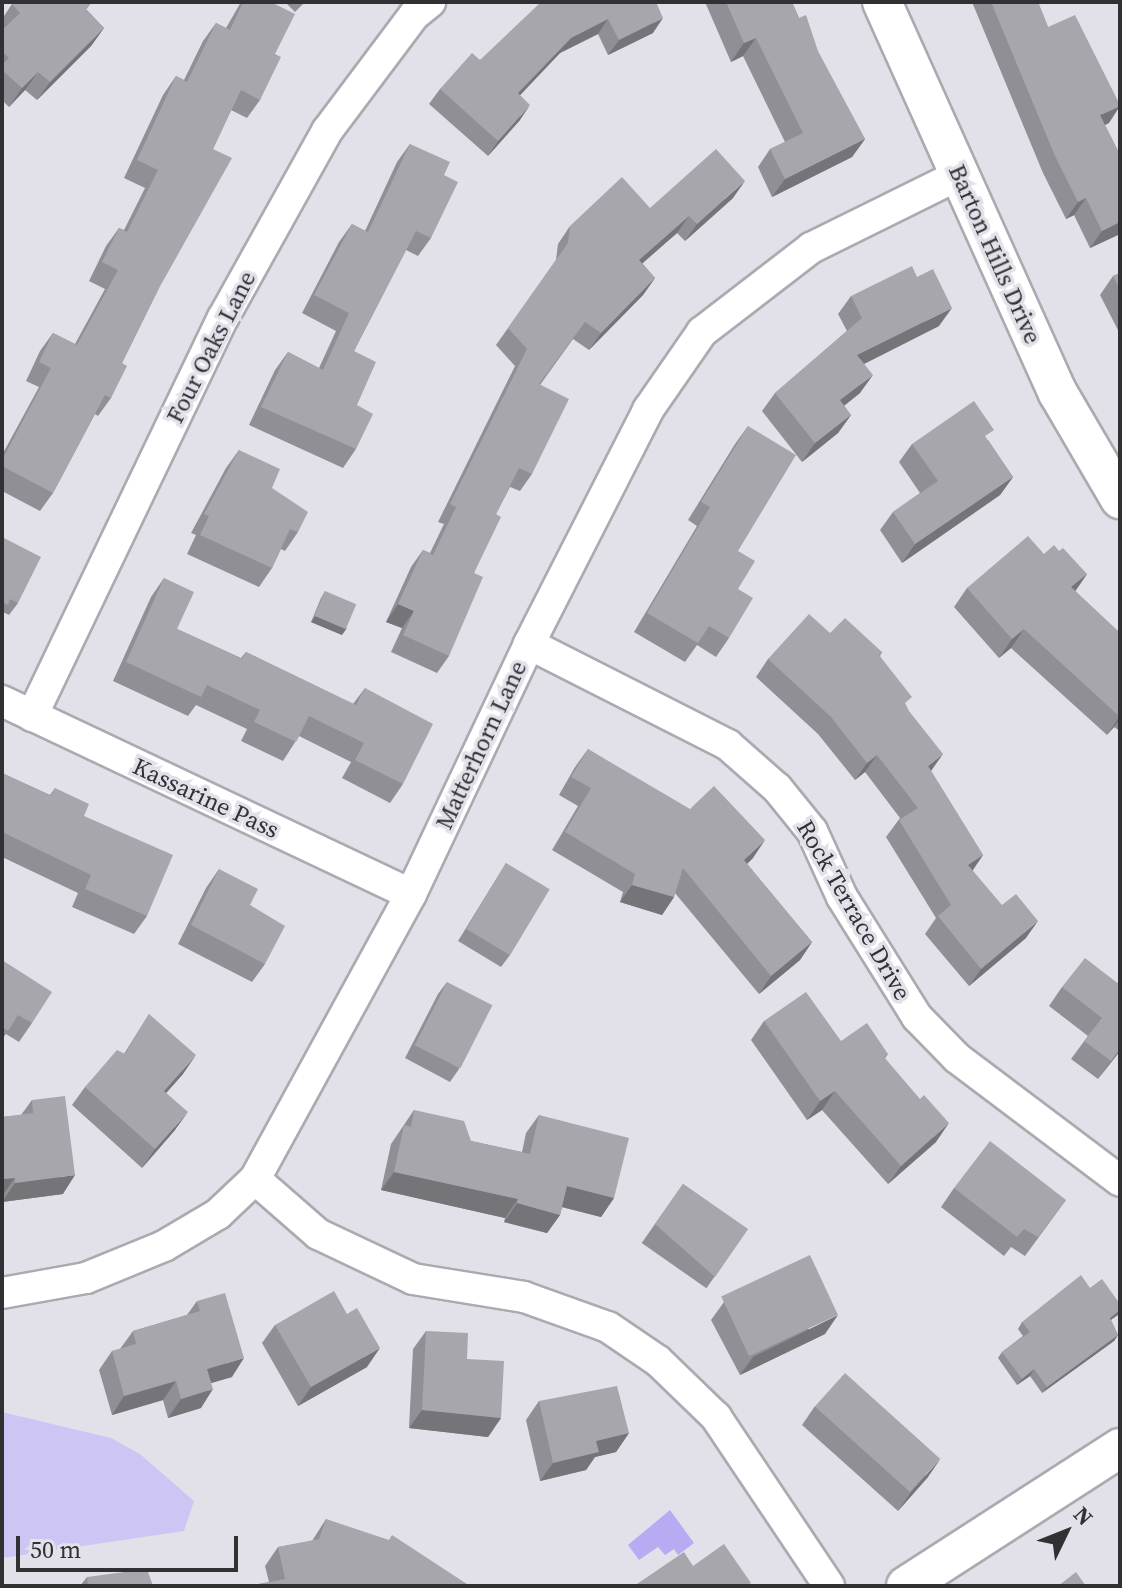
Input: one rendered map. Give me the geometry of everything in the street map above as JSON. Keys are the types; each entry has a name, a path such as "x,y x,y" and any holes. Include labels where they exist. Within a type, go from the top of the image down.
{"street":[{"name":"Four Oaks Lane","path":"32,716 223,318 267,238 327,131 405,26 430,2"},
{"name":"Barton Hills Drive","path":"882,2 1058,393 1120,499"},
{"name":"Matterhorn Lane","path":"2,1293 86,1278 164,1246 218,1214 255,1179 411,894 529,644 648,410 702,332 811,248 959,175"},
{"name":"Rock Terrace Drive","path":"529,644 728,745 777,788 812,831 849,910 917,1017 957,1058 1120,1181"},
{"name":"Kassarine Pass","path":"2,701 411,894"},
{"path":"255,1179 318,1234 413,1279 524,1297 608,1327 658,1361 716,1417 829,1586"},
{"path":"906,1586 1120,1448"}],"shaded area":[{"path":"2,1412 111,1438 140,1454 194,1501 184,1531 2,1558"},
{"path":"670,1510 694,1543 678,1555 674,1549 665,1555 658,1547 639,1560 628,1545"}],"building":[{"path":"92,2 86,10 104,28 50,82 38,72 22,88 2,70 2,65 9,58 2,51 2,30 20,13 12,4"},
{"path":"243,2 271,2 295,14 275,54 281,57 260,100 241,90 213,149 232,158 158,290 122,363 127,366 111,398 105,395 53,493 2,466 2,460 51,368 39,362 53,333 77,345 118,270 102,262 119,228 127,232 158,170 137,160 176,76 187,82 216,23 230,30"},
{"path":"541,2 656,2 663,18 619,40 608,19 571,38 518,93 530,105 498,141 440,89 472,53 480,60"},
{"path":"726,2 792,2 799,18 806,15 818,51 865,139 785,179 770,149 803,133 756,38 744,43"},
{"path":"991,2 1038,2 1048,27 1075,15 1120,105 1100,115 1120,155 1120,222 1102,231 1086,198 1078,202 1055,156"},
{"path":"410,144 450,162 444,175 458,182 431,238 416,231 354,351 376,362 357,405 373,414 356,449 261,407 288,352 323,370 349,313 314,295 352,224 368,232"},
{"path":"716,149 745,181 697,224 689,216 639,260 655,278 601,333 585,322 539,384 569,399 532,474 519,468 496,514 501,517 474,573 483,577 449,656 403,635 414,611 398,604 423,550 433,555 456,507 450,504 527,349 508,328 568,243 570,226 622,177 650,208"},
{"path":"912,266 917,277 933,269 952,308 857,355 873,375 840,400 851,415 815,443 775,393 862,318 851,296"},
{"path":"1120,273 1120,290 1113,276"},
{"path":"974,401 994,430 985,436 1013,477 915,544 893,512 938,481 912,444"},
{"path":"748,426 796,455 738,551 755,561 738,589 753,598 729,638 709,626 698,643 647,613 710,507 701,502"},
{"path":"239,450 280,469 272,488 308,512 298,532 290,529 272,568 200,535 209,516 204,514"},
{"path":"1028,536 1044,554 1054,545 1059,551 1063,548 1087,574 1071,587 1120,633 1120,717 1024,629 1012,639 967,588"},
{"path":"2,537 41,557 18,603 10,599 8,605 2,602"},
{"path":"164,578 194,592 177,629 242,659 246,652 356,705 365,688 433,724 403,784 355,760 364,743 309,716 296,742 254,722 260,710 207,685 201,697 126,662"},
{"path":"325,591 356,604 346,629 314,616"},
{"path":"809,614 830,633 845,618 882,652 879,655 912,697 905,703 909,711 943,754 928,766 983,855 968,865 1002,905 1016,894 1038,921 981,969 938,916 951,905 899,820 918,808 877,755 867,763 831,717 768,659"},
{"path":"588,749 690,809 714,786 765,840 744,860 812,942 771,976 683,868 674,897 632,885 635,874 565,832 591,788 571,777"},
{"path":"2,773 51,796 55,788 89,804 84,816 173,855 147,916 85,889 91,875 2,832"},
{"path":"506,863 550,889 510,955 466,929"},
{"path":"219,869 258,889 250,905 285,926 265,964 191,925"},
{"path":"1085,958 1120,985 1120,1049 1111,1061 1084,1041 1102,1018 1062,987"},
{"path":"2,960 52,992 32,1023 18,1015 8,1031 2,1027"},
{"path":"447,982 492,1005 460,1068 415,1045"},
{"path":"806,992 841,1041 867,1023 888,1054 884,1057 920,1099 924,1095 949,1123 901,1166 835,1091 820,1101 764,1021"},
{"path":"149,1014 196,1055 164,1091 188,1112 155,1149 85,1087 117,1050 125,1054"},
{"path":"65,1096 75,1175 15,1183 15,1178 2,1179 2,1117 33,1113 32,1100"},
{"path":"414,1110 464,1121 471,1141 530,1154 539,1115 629,1138 614,1198 567,1186 560,1215 517,1203 518,1199 394,1172 404,1125 411,1127"},
{"path":"990,1141 1066,1200 1038,1237 1024,1229 1017,1237 954,1188"},
{"path":"683,1184 748,1229 715,1277 655,1224"},
{"path":"810,1255 838,1315 749,1356 721,1296"},
{"path":"1081,1275 1090,1288 1102,1279 1120,1304 1120,1310 1110,1318 1118,1335 1047,1387 1034,1369 1022,1379 1002,1352 1030,1332 1022,1322"},
{"path":"334,1291 347,1314 357,1308 380,1348 311,1387 275,1325"},
{"path":"225,1293 244,1358 207,1369 213,1389 181,1399 176,1381 124,1396 112,1351 136,1344 133,1331 200,1311 197,1301"},
{"path":"426,1331 468,1333 467,1359 504,1361 501,1418 422,1410"},
{"path":"845,1373 940,1459 910,1492 815,1406"},
{"path":"617,1386 629,1433 596,1441 599,1452 553,1463 539,1401"},
{"path":"326,1519 389,1540 392,1535 470,1586 260,1586 285,1579 278,1547 319,1539"},
{"path":"724,1544 751,1583 746,1586 634,1586 684,1552 693,1566"},
{"path":"147,1569 153,1586 88,1586 87,1577"},
{"path":"1076,1572 1086,1586 1058,1586"}]}
